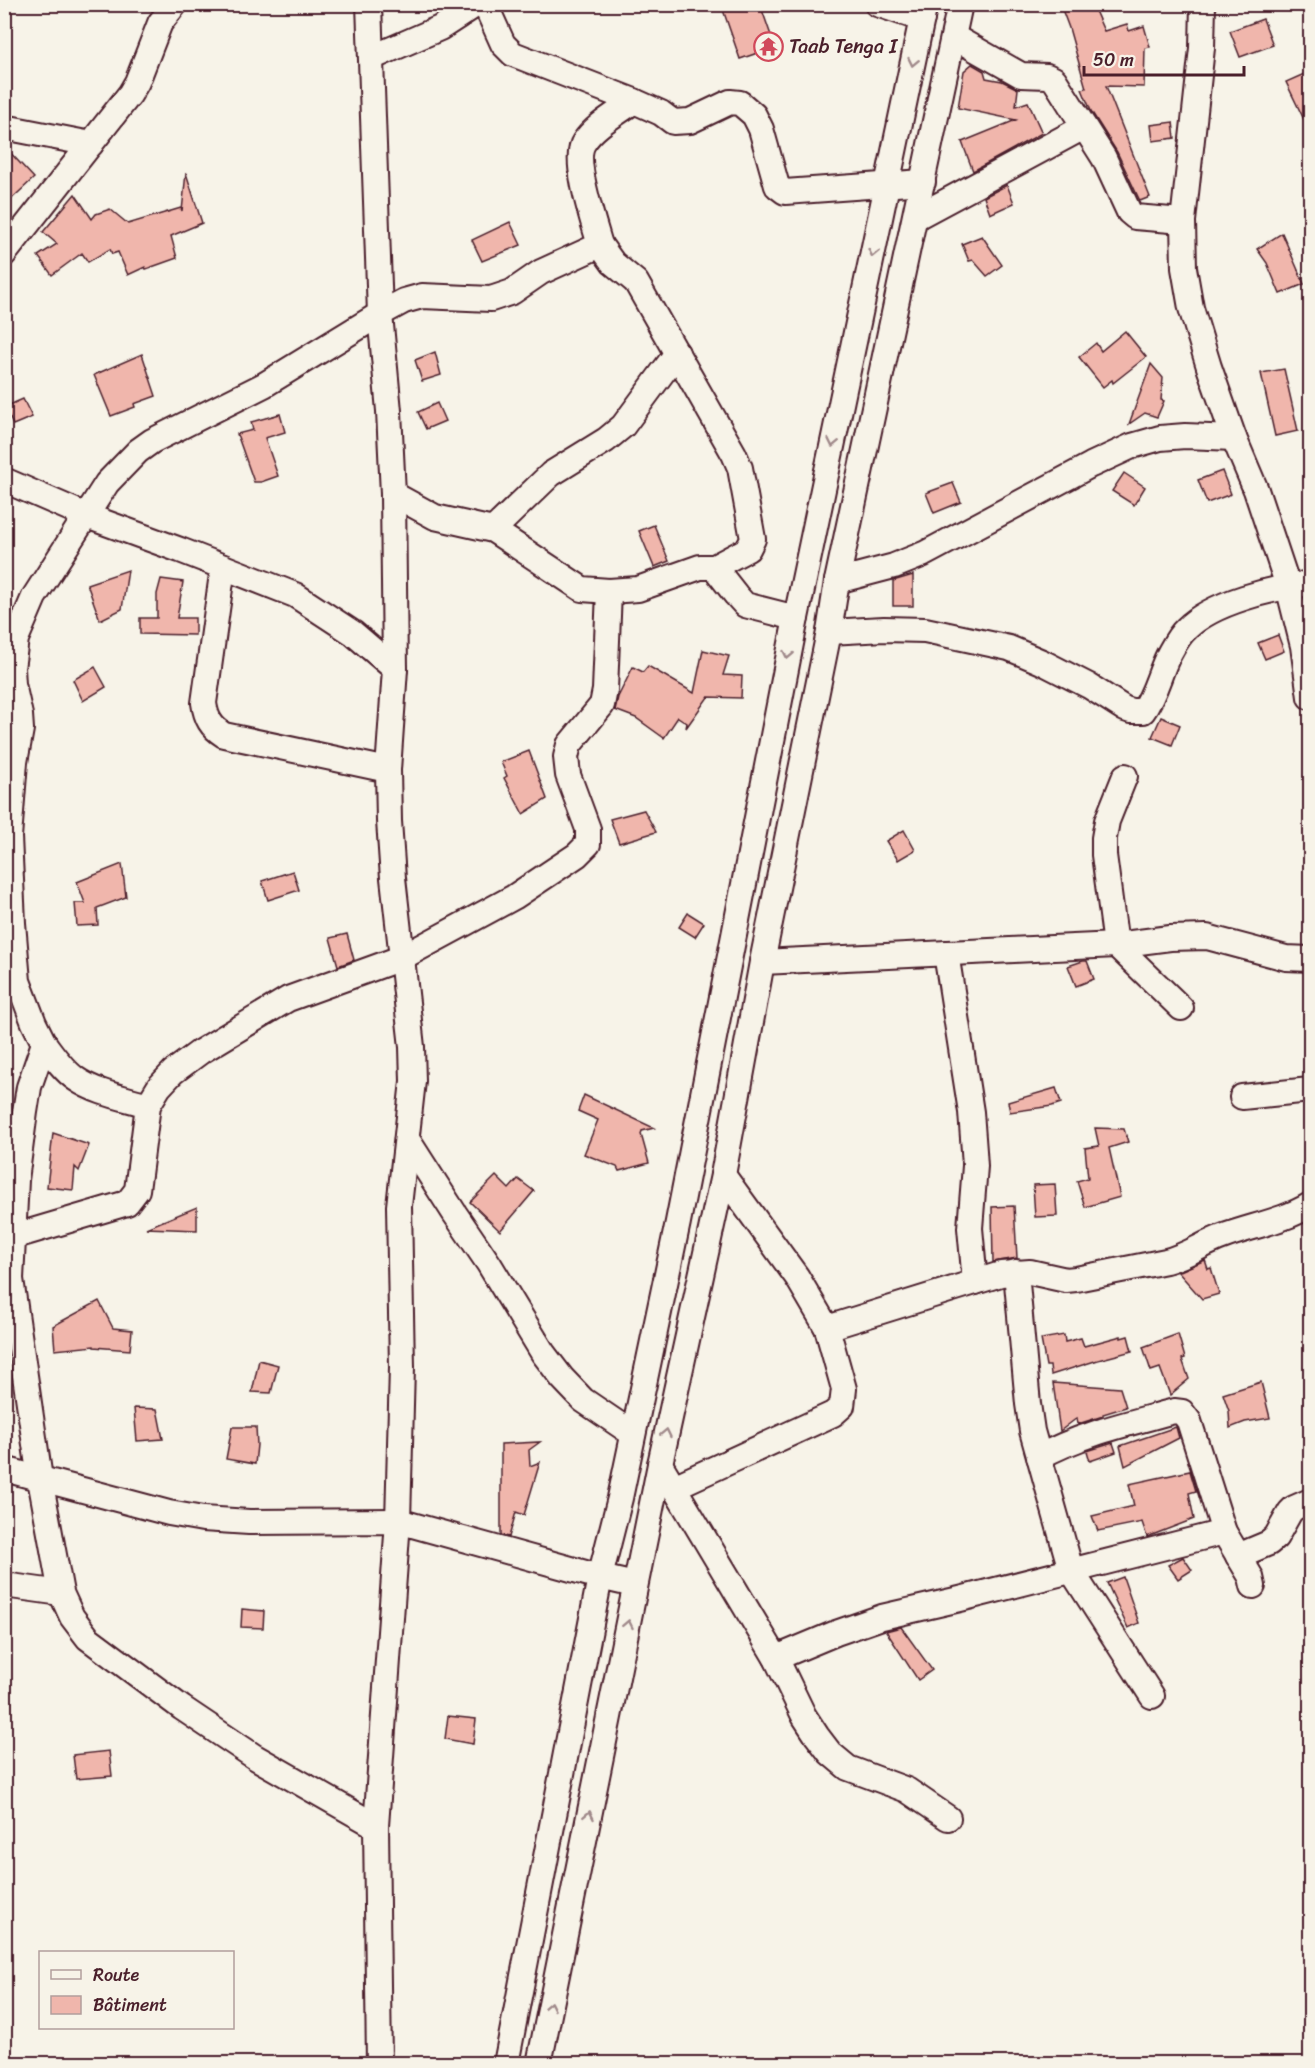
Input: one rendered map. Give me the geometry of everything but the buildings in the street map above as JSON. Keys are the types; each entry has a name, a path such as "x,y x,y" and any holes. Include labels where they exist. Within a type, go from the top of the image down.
{"street":[{"path":"4,254 130,94 160,23 175,4"},
{"path":"369,4 380,314 389,411 393,494 395,669 388,770 393,878 412,1047 413,1081 399,1206 402,1367 398,1521 375,1827 379,2064"},
{"path":"370,58 440,28 477,4"},
{"path":"485,4 502,44 513,54 634,101 661,113 673,122 690,121 730,102 740,103 754,115 761,129 777,186 785,192 923,182"},
{"path":"506,2064 600,1577 678,1222 796,618 924,12 877,4"},
{"path":"539,2064 660,1464 723,1175 762,962 829,632 837,581 960,4"},
{"path":"1203,4 1202,48 1183,221 1184,268 1191,308 1234,438 1299,584 1311,697"},
{"path":"954,37 1021,75 1050,77 1104,158 1129,212 1135,217 1183,221"},
{"path":"393,494 435,517 493,530 582,589 609,591 638,589 700,567 714,567 748,549 753,540 740,468 716,419 636,282 613,263 600,245 591,212 579,159 580,150 590,134 634,101"},
{"path":"4,127 91,144"},
{"path":"915,218 1084,127"},
{"path":"148,1105 106,1093 75,1079 44,1042 11,989 9,837 15,762 21,729 10,648 34,597 107,483 146,446 264,385 404,301 422,296 491,299 512,292 541,272 600,245"},
{"path":"493,530 551,474 606,440 622,426 677,353"},
{"path":"837,581 894,566 924,554 1091,465 1132,446 1168,437 1234,438"},
{"path":"4,480 87,516 278,587 311,604 353,633 395,669"},
{"path":"222,567 204,703 205,713 210,723 224,735 388,770"},
{"path":"714,567 735,596 746,605 796,618"},
{"path":"829,632 884,629 926,630 1009,648 1089,686 1125,709 1138,712 1143,711 1149,701 1167,658 1184,630 1198,618 1236,601 1299,584"},
{"path":"12,1237 127,1203 137,1190 148,1105 159,1087 173,1072 200,1052 288,999 401,958 514,897 577,855 588,844 588,829 568,775 566,757 569,745 602,705 605,690 609,591"},
{"path":"1125,776 1107,820 1104,838 1104,855 1116,945 1181,1008"},
{"path":"762,962 1116,945 1170,938 1207,937 1286,958 1311,959"},
{"path":"946,952 971,1112 975,1166 970,1228 975,1282"},
{"path":"44,1042 29,1087 25,1112 16,1180 11,1279 40,1479 61,1593 72,1617 88,1638 182,1708 255,1756 375,1827"},
{"path":"1242,1097 1311,1090"},
{"path":"408,1139 454,1214 489,1264 543,1353 562,1378 583,1400 633,1434"},
{"path":"674,1487 833,1414 842,1406 844,1389 827,1328 797,1277 723,1175"},
{"path":"827,1328 1001,1274 1030,1272 1066,1280 1166,1261 1180,1257 1219,1238 1289,1215 1311,1205"},
{"path":"1016,1272 1028,1404 1039,1457 1071,1570 1152,1696"},
{"path":"1039,1457 1087,1435 1179,1411 1189,1421 1224,1532 1251,1576 1253,1586"},
{"path":"660,1464 776,1658 804,1716 830,1753 848,1768 907,1790 948,1818"},
{"path":"4,1469 169,1513 203,1519 249,1522 398,1521 635,1585"},
{"path":"1238,1556 1269,1543 1276,1537 1294,1508 1311,1501"},
{"path":"776,1658 882,1617 1224,1532"},
{"path":"4,1585 61,1593"}],"place":[{"name":"Taab Tenga I","path":"768,46"}]}
